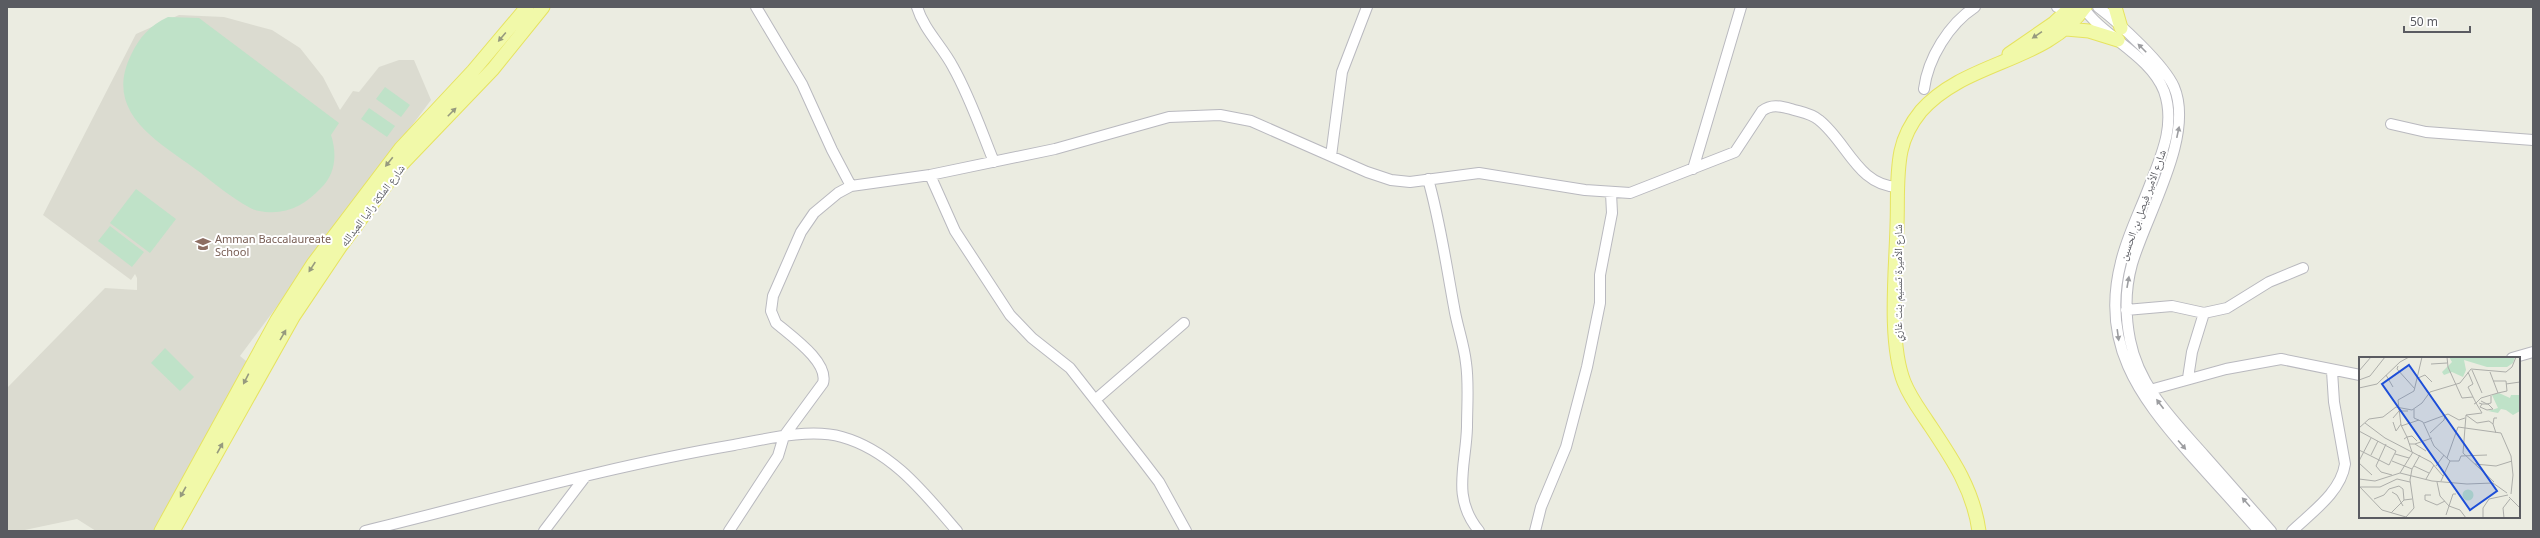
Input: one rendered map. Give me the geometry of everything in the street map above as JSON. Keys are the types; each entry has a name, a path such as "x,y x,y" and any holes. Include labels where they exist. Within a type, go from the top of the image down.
{"main road":[{"name":"شارع الملكة رانيا العبدالله","path":"161,531 277,320 313,264 401,148 473,71 527,7"},
{"name":"شارع الملكة رانيا العبدالله","path":"173,531 293,317 340,248 400,166 493,69 543,7"},
{"path":"2066,29 2120,34 2115,7"},
{"name":"شارع الأميرة تسنيم بنت غازي","path":"1998,62 2054,23 2067,8"},
{"name":"شارع الأميرة تسنيم بنت غازي","path":"1979,531 1974,504 1963,476 1911,397 1899,366 1896,326 1898,187 1903,144 1922,110 1956,83 1998,62 2028,52 2066,29 2084,8"}],"street":[{"path":"756,7 802,84 832,150 851,186"},
{"path":"917,7 920,17 953,66 969,99 994,162"},
{"path":"1331,156 1342,72 1347,53 1367,7"},
{"path":"1694,169 1741,7"},
{"path":"1924,89 1927,71 1933,58 1959,18 1975,7"},
{"name":"شارع الأمير فيصل بن الحسين","path":"2098,7 2159,83 2167,100 2169,117 2164,148 2121,262 2115,306 2120,349 2133,380 2150,407 2259,531"},
{"name":"شارع الأمير فيصل بن الحسين","path":"2084,8 2120,34 2162,69 2170,79 2177,98 2180,118 2169,165 2133,262 2127,290 2126,310 2134,355 2150,390 2166,411 2271,531"},
{"path":"729,531 778,456 784,436 818,392 823,383 824,373 818,362 776,323 771,311 773,296 807,221 825,203 851,186 930,175 1055,149 1169,117 1207,115 1251,121 1391,180 1428,179 1484,174 1611,193 1641,190 1735,152 1762,111 1779,106 1816,117 1825,125 1867,176 1887,187 1898,187"},
{"path":"2391,124 2426,132 2533,140"},
{"path":"930,175 955,231 1010,315 1029,335 1070,368 1159,482 1186,531"},
{"path":"1428,179 1438,216 1454,308 1466,362 1467,428 1462,480 1462,500 1469,518 1479,531"},
{"path":"1535,531 1541,507 1566,447 1587,367 1600,303 1600,275 1612,213 1611,193"},
{"path":"2126,310 2172,306 2204,313 2227,308 2269,282 2303,268"},
{"path":"2188,378 2192,352 2204,313"},
{"path":"1095,400 1184,323"},
{"path":"2516,357 2533,352"},
{"path":"2150,390 2188,378 2281,359 2292,360 2332,371 2359,376"},
{"path":"2292,531 2335,489 2344,471 2345,464 2334,402 2332,371"},
{"path":"365,531 697,451 784,436 840,437 866,446 899,469 958,531"},
{"path":"544,531 585,477"}],"shaded area":[{"name":"Amman Baccalaureate School","path":"179,15 224,17 272,30 300,48 323,77 340,110 353,91 359,92 379,67 399,60 414,60 431,100 240,356 251,365 159,531 96,531 77,519 20,531 7,531 7,388 105,288 137,290 137,278 135,274 131,280 43,215 136,34"}],"green space":[{"path":"168,17 199,18 339,123 331,135 334,149 334,163 330,176 321,188 308,200 301,205 286,211 277,212 259,211 246,206 169,150 140,125 130,110 124,94 124,76 131,55 141,38 150,28"},
{"path":"385,87 410,105 401,117 376,99"},
{"path":"369,108 395,126 387,137 361,119"},
{"path":"136,189 176,219 150,253 110,223"},
{"path":"110,226 144,252 132,267 98,241"},
{"path":"165,348 194,377 180,391 151,363"}],"place":[{"name":"Amman Baccalaureate School","path":"203,244"}]}
